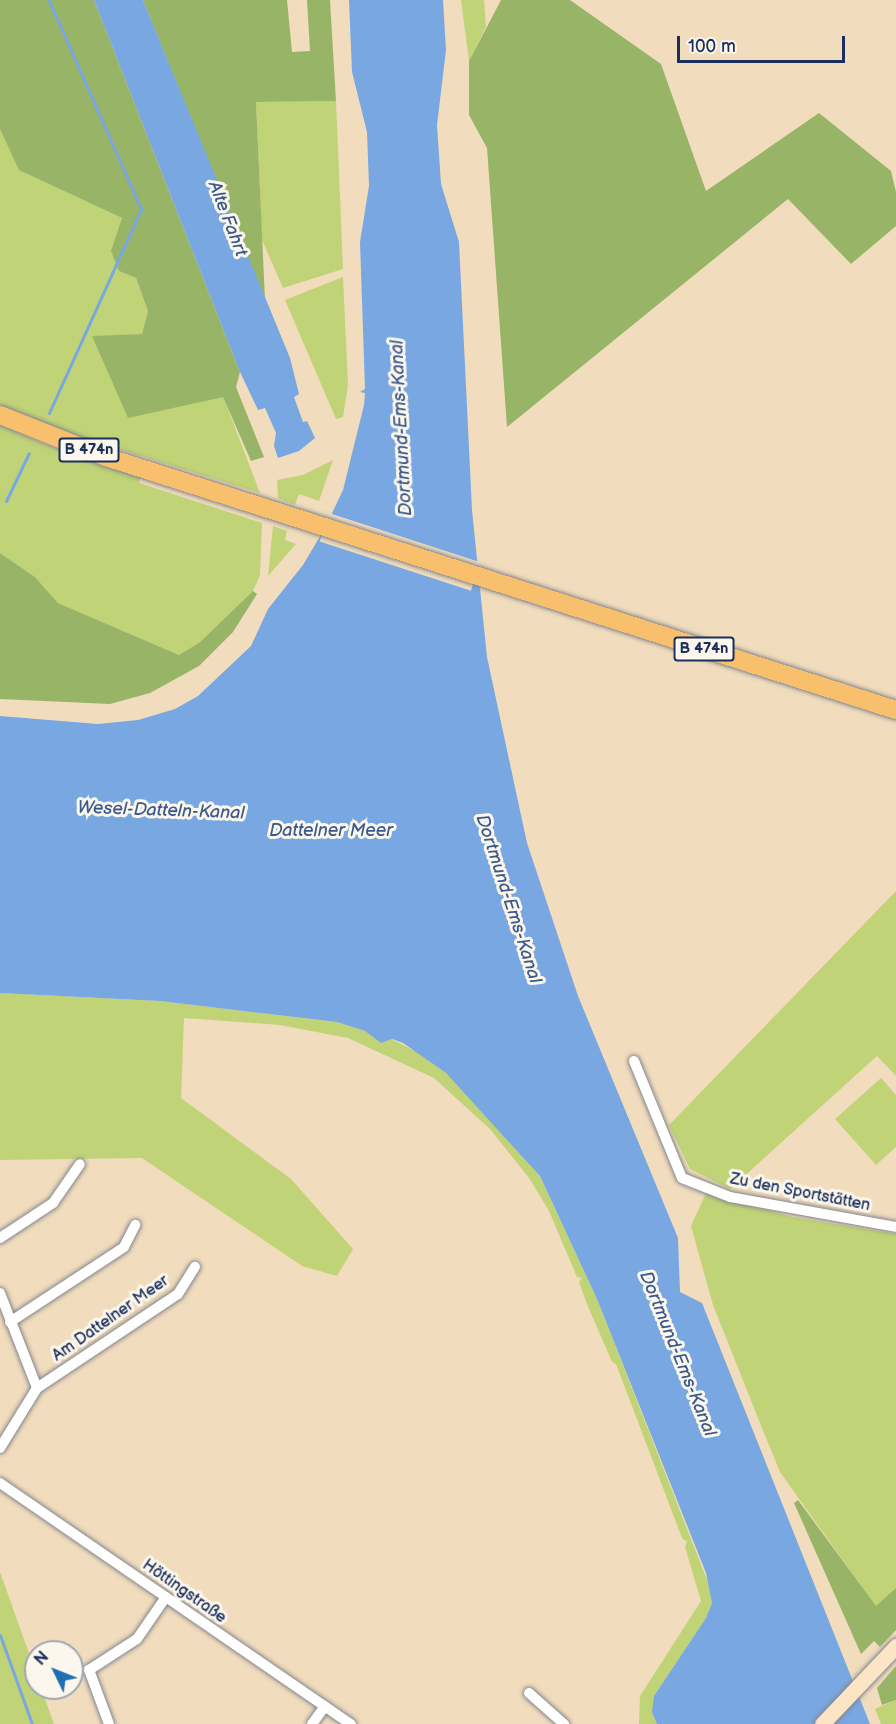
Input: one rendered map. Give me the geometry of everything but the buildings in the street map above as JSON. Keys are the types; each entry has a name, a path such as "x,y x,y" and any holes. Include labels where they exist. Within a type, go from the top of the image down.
{"main road":[{"name":"B 474n","path":"0,415 180,480 896,710"}],"street":[{"name":"Zu den Sportstätten","path":"634,1061 682,1178 730,1197 896,1227"},
{"path":"0,1238 53,1203 80,1164"},
{"path":"10,1322 124,1247 135,1225"},
{"name":"Am Dattelner Meer","path":"0,1448 37,1388 178,1294 195,1267"},
{"path":"0,1293 37,1388"},
{"name":"Höttingstraße","path":"0,1483 351,1724"},
{"path":"109,1724 89,1670 137,1639 166,1597"},
{"path":"822,1724 896,1646"},
{"path":"529,1693 564,1724"},
{"path":"312,1724 325,1706"}],"green space":[{"path":"0,0 94,0 240,372 236,387 264,457 251,461 223,397 128,418 92,336 142,334 148,311 136,278 119,271 111,251 122,218 19,170 0,129"},
{"path":"143,0 287,0 292,52 310,51 307,0 330,0 336,101 256,102 265,300"},
{"path":"461,0 484,0 486,27 469,61"},
{"path":"501,0 570,0 661,64 706,191 819,113 891,171 896,192 896,226 851,264 788,199 507,427 487,148 469,115 469,61"},
{"path":"336,101 343,269 283,288 262,240 256,102"},
{"path":"0,129 20,170 122,218 119,271 136,278 148,311 142,334 92,337 223,396 260,493 57,430 0,406"},
{"path":"343,277 348,386 343,417 336,419 285,300"},
{"path":"0,424 47,445 141,474 139,483 262,523 260,575 253,591 200,642 179,655 58,603 35,577 0,553"},
{"path":"333,460 319,501 299,494 295,505 278,498 277,480 303,475"},
{"path":"273,526 287,531 285,540 296,544 268,576"},
{"path":"0,553 35,577 58,603 179,655 200,642 253,591 257,594 233,632 199,666 150,693 110,704 0,699"},
{"path":"896,891 896,1076 877,1056 730,1189 690,1169 669,1125"},
{"path":"0,993 160,1001 337,1022 365,1031 381,1042 391,1039 415,1051 446,1073 513,1144 540,1176 597,1299 711,1590 712,1603 706,1618 654,1696 657,1724 639,1724 640,1696 701,1601 685,1547 687,1542 682,1538 616,1364 612,1362 587,1304 579,1282 582,1278 577,1277 549,1211 529,1178 490,1129 434,1078 348,1038 280,1025 184,1018 181,1098 291,1179 353,1249 337,1276 302,1266 142,1158 0,1160"},
{"path":"881,1078 896,1095 896,1147 876,1165 835,1119"},
{"path":"706,1193 792,1217 896,1234 896,1588 876,1607 780,1472 713,1305 691,1226"},
{"path":"798,1500 876,1606 896,1588 896,1630 880,1647 874,1641 861,1654 794,1503"},
{"path":"0,1572 24,1640 24,1700 45,1700 54,1724 0,1724"},
{"path":"896,1666 896,1700 882,1705 877,1688"},
{"path":"896,1700 896,1724 881,1724 875,1709"}],"water":[{"name":"Alte Fahrt","path":"94,0 143,0 290,358 299,394 294,397 303,422 307,421 315,438 299,451 278,458 274,446 276,433 265,408 258,410 240,372"},
{"name":"Dattelner Meer","path":"349,0 443,0 446,50 437,125 441,184 459,242 472,510 487,657 527,843 578,996 678,1238 680,1292 702,1303 870,1724 657,1724 652,1712 654,1696 706,1618 712,1603 706,1573 597,1299 540,1176 446,1073 403,1043 392,1039 381,1043 365,1031 337,1022 160,1001 0,993 0,716 98,724 138,720 175,709 198,696 251,646 268,609 303,565 325,528 343,490 364,405 365,393 360,392 365,389 360,242 369,186 367,132 352,72"}],"pier":[{"path":"329,513 480,562 471,591 320,542"}],"waterway":[{"path":"49,0 141,209 49,413"},
{"path":"6,501 29,453"},
{"path":"0,1635 32,1724"}],"water label":[{"name":"Dortmund-Ems-Kanal","path":"402,428"},
{"name":"Wesel-Datteln-Kanal","path":"161,811"},
{"name":"Dortmund-Ems-Kanal","path":"508,899"},
{"name":"Dortmund-Ems-Kanal","path":"677,1354"}]}
